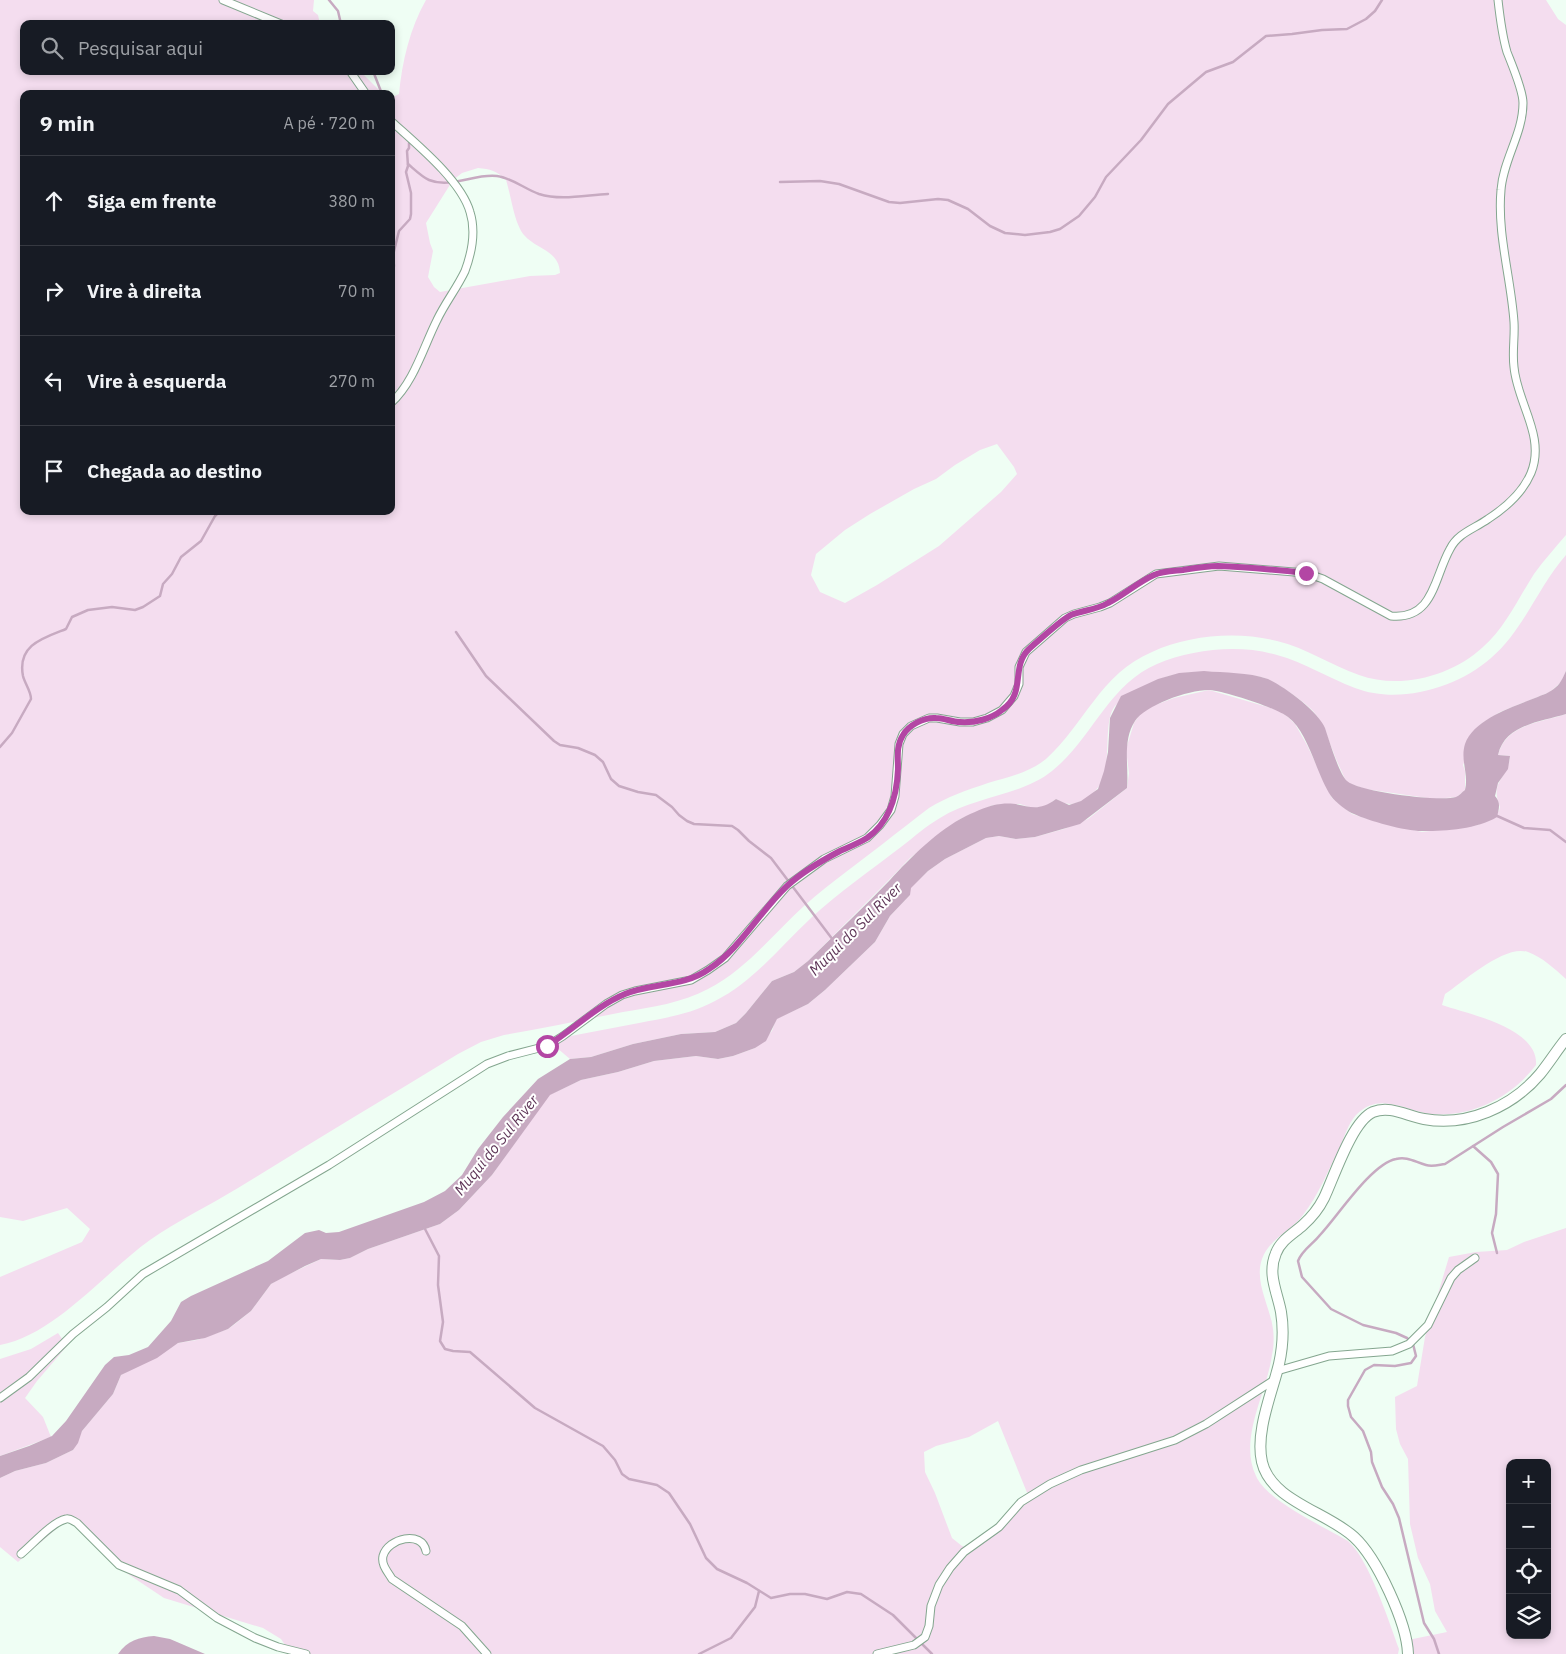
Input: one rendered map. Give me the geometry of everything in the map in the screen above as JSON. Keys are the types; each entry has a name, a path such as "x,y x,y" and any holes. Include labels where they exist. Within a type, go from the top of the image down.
{"main road":[{"path":"1408,1654 1405,1633 1376,1564 1366,1550 1354,1536 1338,1524 1294,1500 1274,1484 1266,1474 1262,1462 1260,1446 1264,1422 1282,1348 1281,1311 1271,1273 1276,1253 1282,1243 1315,1212 1354,1132 1362,1120 1374,1112 1385,1110 1396,1110 1422,1119 1442,1121 1465,1119 1494,1110 1524,1090 1540,1074 1566,1039"}],"street":[{"path":"223,0 271,20"},
{"path":"0,1398 29,1377 73,1334 107,1307 143,1274 329,1165 487,1064 508,1056 547,1046 606,1004 622,995 635,990 691,980 708,970 724,958 787,886 824,860 868,838 880,825 891,810 895,796 898,744 903,734 911,726 930,718 973,722 987,718 1002,710 1014,696 1019,684 1019,667 1026,652 1065,618 1110,603 1156,574 1219,566 1306,573 1323,579 1392,616 1404,617 1413,615 1421,609 1439,578 1448,551 1454,541 1501,510 1514,498 1527,482 1532,471 1536,452 1533,431 1514,368 1514,322 1502,224 1502,176 1520,128 1523,100 1502,32 1498,0"},
{"path":"353,75 363,90"},
{"path":"395,125 445,172 459,191 470,211 474,234 464,271 442,309 405,387 395,398"},
{"path":"877,1654 914,1645 925,1638 929,1626 931,1606 939,1585 950,1568 964,1552 999,1527 1021,1502 1050,1484 1081,1470 1175,1440 1206,1424 1276,1375 1330,1356 1392,1351 1409,1344 1428,1325 1451,1278 1458,1270 1475,1258"},
{"path":"21,1554 58,1523 71,1519 119,1565 178,1590 224,1622 255,1638 278,1647 306,1654"},
{"path":"426,1551 425,1545 415,1539 397,1542 388,1549 383,1557 384,1567 392,1579 462,1626 487,1654"}],"shaded area":[{"path":"0,0 314,0 313,11 318,15 319,20 20,20 20,75 364,75 379,90 20,90 20,515 395,515 395,96 399,94 402,70 415,22 426,0 1546,0 1558,19 1566,25 1566,535 1534,574 1498,631 1483,647 1456,666 1441,673 1425,678 1391,681 1359,675 1288,644 1246,636 1197,638 1166,646 1152,652 1134,661 1106,686 1072,731 1046,759 1025,771 965,791 929,808 815,897 747,962 722,981 698,994 667,1004 504,1035 481,1042 160,1233 133,1253 60,1316 20,1339 0,1345 0,1277 82,1242 90,1229 67,1208 23,1221 0,1217","holes":["478,168 500,174 506,180 515,216 521,230 529,240 556,259 560,273 530,276 440,292 434,287 428,277 433,251 426,223 453,180 462,173","997,444 1017,474 1001,492 939,546 845,603 820,592 811,575 816,554 845,530 914,489 936,479 980,450"]},
{"path":"1566,555 1566,671 1561,682 1550,692 1500,712 1481,724 1463,765 1465,771 1465,790 1457,797 1434,799 1365,789 1348,783 1317,716 1292,694 1265,678 1207,672 1168,676 1144,687 1115,706 1109,724 1105,771 1102,781 1091,795 1073,804 1066,804 1056,799 1045,807 1032,808 1020,804 993,805 960,819 910,858 808,961 794,972 772,981 736,1023 715,1032 681,1034 633,1044 591,1057 570,1059 557,1048 555,1039 678,1015 697,1009 729,993 754,974 833,899 930,824 968,805 1026,786 1052,771 1066,758 1126,685 1140,673 1157,664 1201,652 1232,649 1247,650 1287,658 1345,684 1372,693 1390,695 1427,691 1462,678 1491,658 1512,635"},
{"path":"1209,690 1278,710 1295,724 1332,798 1352,814 1422,832 1478,825 1499,811 1498,785 1509,764 1510,756 1498,755 1502,745 1508,737 1525,726 1566,714 1566,979 1548,964 1528,952 1508,953 1485,965 1445,994 1442,1005 1500,1024 1514,1032 1526,1041 1534,1052 1536,1065 1515,1087 1503,1096 1490,1103 1461,1113 1431,1114 1383,1103 1365,1108 1356,1115 1346,1131 1339,1149 1308,1208 1298,1221 1265,1252 1260,1268 1261,1285 1271,1320 1274,1342 1269,1370 1252,1431 1251,1462 1256,1476 1262,1485 1283,1504 1348,1541 1356,1550 1378,1592 1399,1649 1398,1654 289,1654 281,1639 263,1628 164,1598 119,1568 70,1517 18,1562 0,1547 0,1478 15,1471 46,1463 73,1450 82,1431 113,1394 121,1375 178,1343 197,1340 228,1329 251,1311 271,1284 321,1259 340,1260 350,1258 368,1249 440,1224 459,1210 492,1175 549,1095 581,1080 618,1072 654,1061 696,1056 718,1059 755,1048 772,1031 776,1019 808,1004 875,942 890,916 910,895 910,888 928,871 945,859 986,838 999,836 1016,839 1035,837 1064,829 1088,819 1127,788 1129,773 1126,749 1134,723 1141,713 1150,707 1174,698","holes":["998,1421 1028,1495 972,1548 962,1546 952,1538 925,1472 924,1452 936,1446 969,1437"]},
{"path":"1566,1228 1566,1654 1411,1654 1408,1640 1447,1632 1435,1611 1430,1584 1418,1558 1410,1524 1408,1459 1400,1444 1396,1429 1395,1397 1417,1386 1425,1337 1449,1257 1476,1252 1507,1250 1524,1242"},
{"path":"58,1333 67,1346 25,1398 43,1417 51,1437 0,1456 0,1359 31,1349"}],"water":[{"name":"Muqui do Sul River","path":"1204,671 1253,675 1268,679 1283,687 1309,707 1321,722 1347,781 1367,789 1400,795 1434,798 1458,796 1465,790 1464,750 1470,735 1485,721 1495,715 1551,691 1559,684 1566,671 1566,714 1525,726 1508,737 1502,745 1498,755 1510,756 1508,769 1498,783 1495,796 1499,803 1497,817 1462,829 1417,831 1369,820 1351,813 1338,804 1326,787 1301,733 1295,724 1282,713 1250,700 1210,690 1192,692 1158,704 1140,715 1131,729 1127,745 1127,788 1080,824 1035,837 1016,839 999,836 986,838 945,859 928,871 911,888 910,895 890,916 875,942 808,1004 777,1019 766,1041 755,1048 718,1059 696,1056 654,1061 618,1072 581,1080 550,1095 492,1175 459,1210 440,1224 368,1249 350,1258 340,1260 321,1259 271,1284 251,1311 228,1329 205,1338 178,1343 157,1358 121,1375 113,1394 82,1431 78,1443 73,1450 46,1463 15,1471 0,1478 0,1456 52,1436 66,1421 105,1365 114,1357 129,1355 148,1347 171,1321 181,1302 268,1261 305,1233 319,1230 326,1233 339,1232 424,1202 445,1191 462,1175 478,1149 503,1117 538,1079 570,1059 591,1057 633,1044 681,1034 715,1032 736,1023 772,981 794,972 808,961 915,854 945,829 966,816 988,807 1010,804 1041,807 1056,799 1069,805 1081,801 1098,789 1108,752 1110,718 1121,696 1158,679 1179,673"},
{"path":"154,1636 170,1639 205,1654 118,1654 134,1640"}],"waterway":[{"path":"329,0 338,11 340,20"},
{"path":"780,182 820,181 839,184 889,202 948,200 968,209 990,226 1005,233 1025,235 1060,229 1079,216 1095,197 1106,177 1141,140 1168,104 1206,72 1233,62 1266,36 1347,29 1366,19 1375,11 1382,0"},
{"path":"375,75 380,90"},
{"path":"395,247 399,231 410,219 411,214 411,193 406,172 409,143"},
{"path":"408,164 426,179 437,182 446,183 497,176 547,196 565,197 608,194"},
{"path":"0,747 12,733 31,699 23,676 22,665 28,650 41,640 66,629 72,617 88,610 112,607 135,610 160,596 163,584 172,574 181,557 201,541 216,515"},
{"name":"Muqui do Sul River","path":"456,632 486,676 554,741 560,745 578,748 595,755 603,762 611,779 619,786 656,795 687,821 694,824 732,826 738,830 771,858 833,940"},
{"path":"1495,815 1524,828 1550,830 1566,842"},
{"path":"1439,1654 1434,1639 1424,1623 1399,1518 1382,1487 1363,1431 1351,1417 1348,1406 1348,1400 1365,1370 1374,1365 1395,1366 1411,1363 1416,1356 1413,1344 1407,1338 1396,1333 1363,1325 1331,1309 1302,1277 1298,1261 1355,1192 1376,1170 1386,1163 1404,1158 1428,1166 1445,1164 1551,1099 1566,1085"},
{"path":"1473,1146 1491,1162 1498,1174 1496,1214 1492,1233 1497,1253"},
{"path":"424,1227 439,1256 438,1285 443,1322 440,1341 445,1349 470,1352 535,1408 603,1446 615,1460 622,1474 629,1479 657,1485 669,1493 690,1524 706,1558 717,1569 747,1583 771,1598 790,1594 805,1594 827,1599 847,1592 861,1594 893,1615 932,1654"},
{"path":"699,1654 731,1638 755,1607 759,1591"}],"route":[{"path":"547,1046 606,1004 622,995 635,990 691,980 724,958 787,886 807,870 868,838 880,825 891,810 895,796 898,744 903,734 911,726 930,718 973,722 987,718 1002,710 1009,705 1019,684 1019,667 1026,652 1065,618 1110,603 1156,574 1166,572 1219,566 1306,573"}]}
